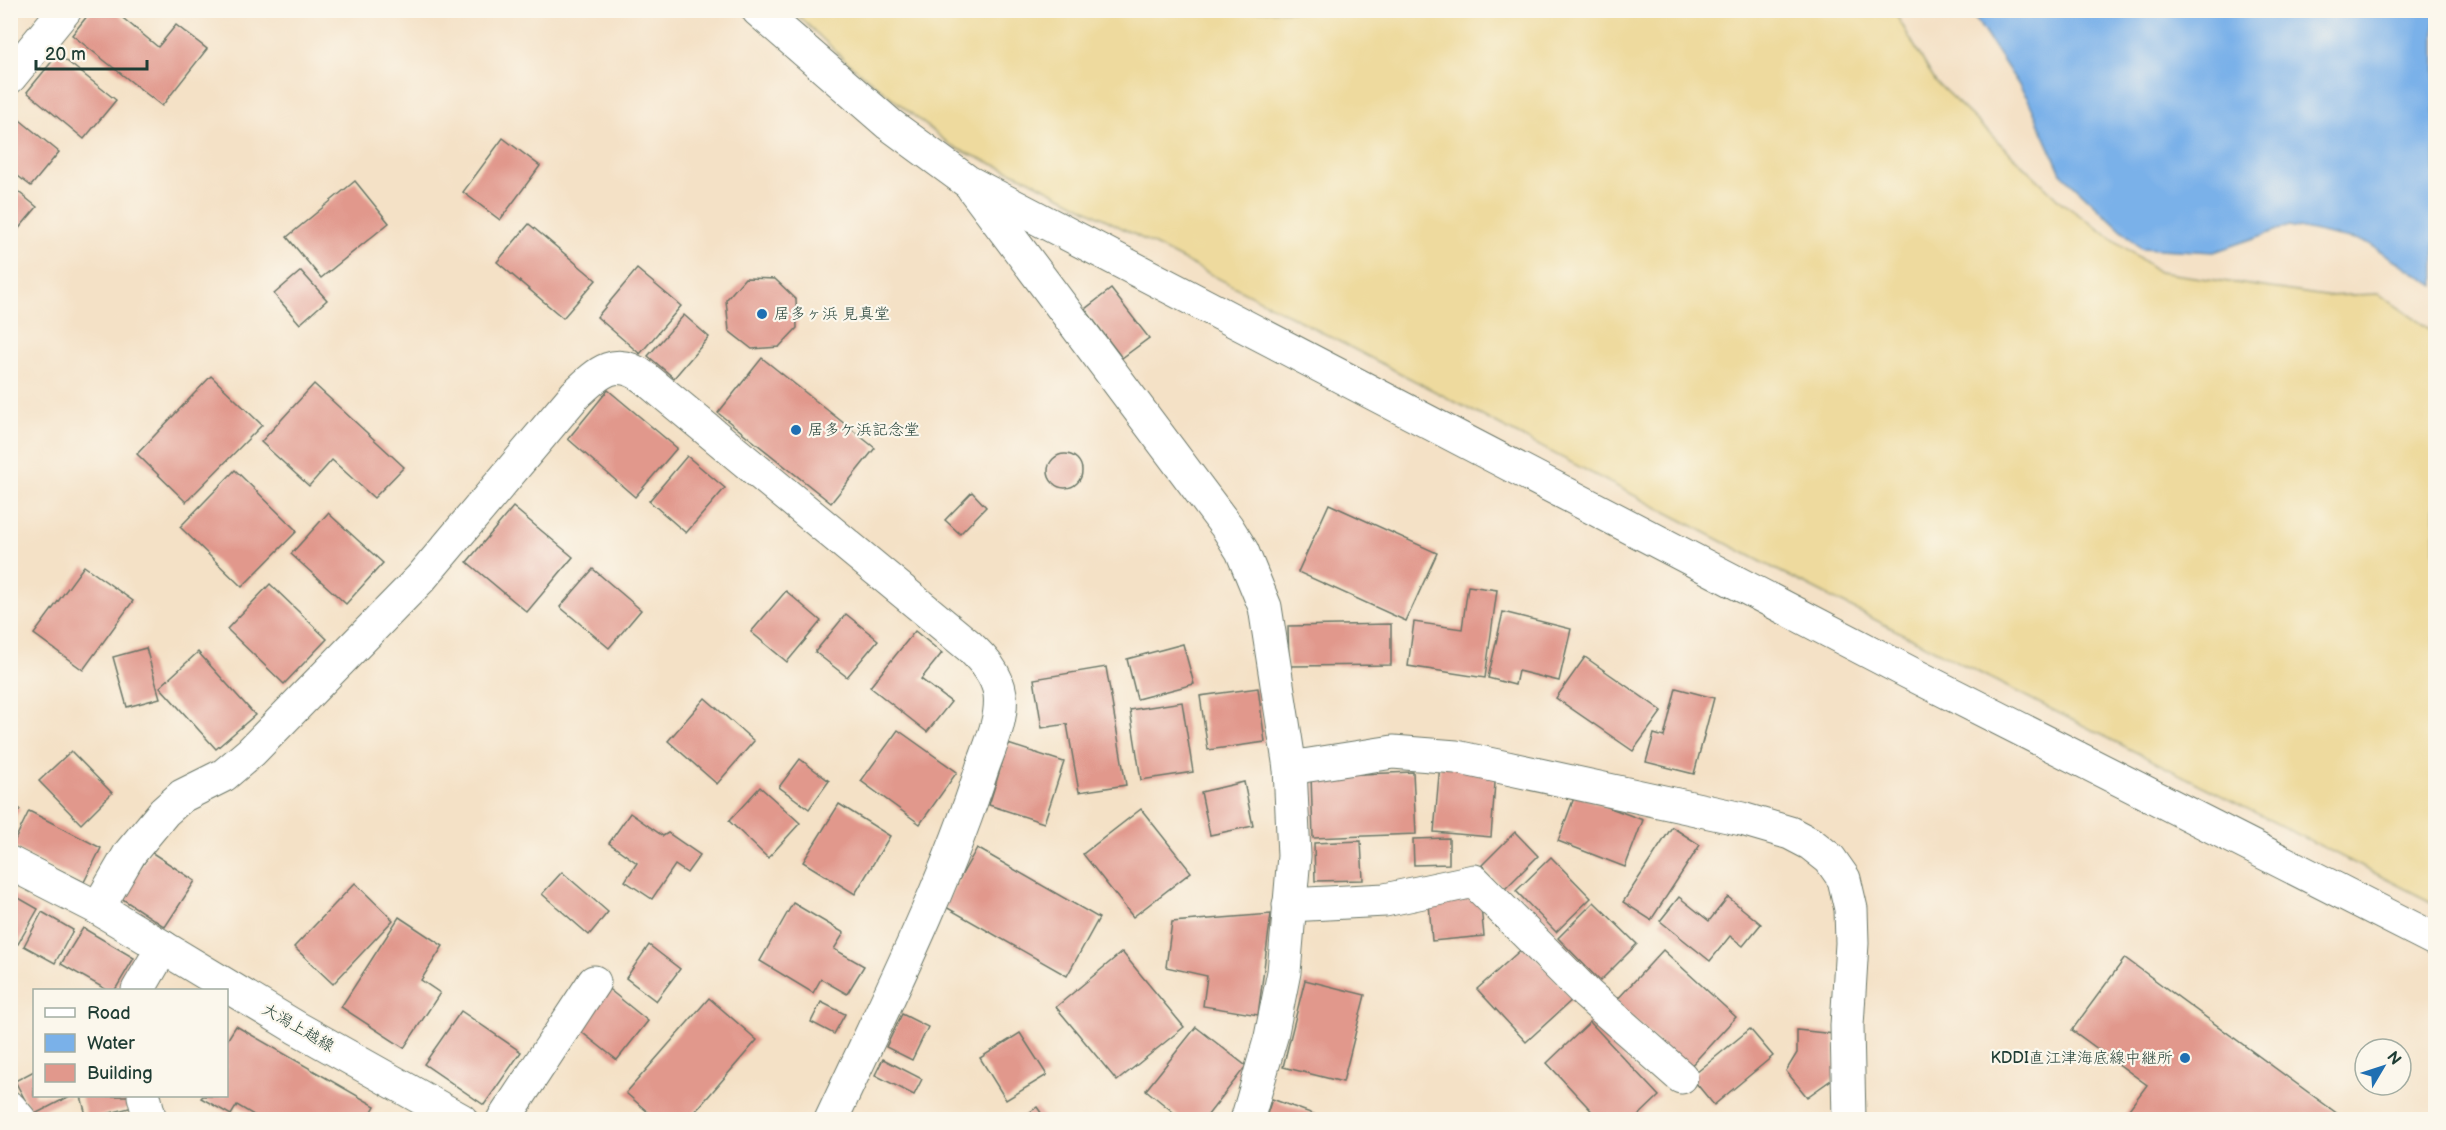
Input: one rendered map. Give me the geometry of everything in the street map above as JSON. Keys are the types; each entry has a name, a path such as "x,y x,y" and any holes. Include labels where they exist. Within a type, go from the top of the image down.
{"street":[{"path":"10,77 65,10"},
{"path":"758,10 888,124 968,182 1908,672 2436,940"},
{"path":"968,182 1227,527 1242,551 1265,607 1290,768 1294,856 1284,972 1271,1037 1247,1119"},
{"path":"98,908 130,853 164,812 182,796 224,775 251,752 421,578 574,395 612,367 626,366 645,378 969,646 986,663 998,684 1000,696 997,724 966,821 916,938 831,1119"},
{"path":"1290,768 1393,752 1456,758 1742,819 1790,833 1811,844 1830,859 1844,879 1851,909 1852,943 1847,1026 1849,1119"},
{"name":"大潟上越線","path":"10,863 98,908 297,1028 461,1119"},
{"path":"1289,905 1385,900 1474,881 1587,994 1682,1077"},
{"path":"139,989 163,947"},
{"path":"502,1119 594,982"},
{"path":"144,1097 150,1119"},
{"path":"10,1108 20,1119"}],"sand":[{"path":"793,11 1894,11 1935,81 2061,202 2159,272 2325,296 2379,294 2435,333 2435,904 1779,571 1028,179 953,147 846,61"}],"water":[{"path":"1967,11 2435,11 2435,286 2368,243 2289,226 2214,252 2141,248 2061,173 2028,99 1977,21"}],"building":[{"path":"92,10 113,10 158,47 176,25 207,49 162,106 72,35"},
{"path":"58,54 116,100 84,139 27,92"},
{"path":"10,112 59,152 31,186 10,170"},
{"path":"503,138 540,166 500,220 463,192"},
{"path":"355,181 389,223 321,278 287,237"},
{"path":"10,185 37,207 10,239"},
{"path":"529,224 596,280 563,318 497,262"},
{"path":"637,269 681,306 640,354 597,317"},
{"path":"301,271 327,300 300,324 274,294"},
{"name":"居多ヶ浜 見真堂","path":"745,278 775,279 796,299 797,328 779,347 752,349 729,331 726,300"},
{"path":"1111,289 1149,338 1122,358 1085,309"},
{"path":"684,315 709,337 674,378 648,356"},
{"name":"居多ケ浜記念堂","path":"762,358 875,448 831,503 718,413"},
{"path":"211,376 262,425 186,502 137,454"},
{"path":"314,384 404,467 374,498 332,460 309,486 261,442"},
{"path":"608,390 677,448 635,497 568,439"},
{"path":"1065,454 1077,459 1082,471 1077,483 1065,488 1053,483 1048,471 1053,459"},
{"path":"687,456 725,488 686,533 649,501"},
{"path":"235,470 297,531 242,587 180,527"},
{"path":"972,492 986,507 960,534 945,520"},
{"path":"1329,504 1437,553 1406,621 1298,572"},
{"path":"513,507 573,557 527,612 467,562"},
{"path":"328,513 383,563 346,604 291,554"},
{"path":"84,566 133,601 83,670 34,634"},
{"path":"593,569 641,610 609,648 560,607"},
{"path":"270,584 327,639 284,684 227,629"},
{"path":"1468,586 1497,590 1485,678 1408,666 1414,622 1462,629"},
{"path":"786,591 821,621 787,662 751,632"},
{"path":"1503,612 1571,629 1559,681 1518,671 1515,685 1488,678"},
{"path":"846,614 878,640 847,677 815,652"},
{"path":"1391,624 1391,665 1289,666 1288,626"},
{"path":"915,631 942,653 921,679 951,702 927,732 870,687"},
{"path":"1183,644 1194,684 1137,699 1127,659"},
{"path":"146,648 160,698 127,707 113,657"},
{"path":"198,652 255,715 216,749 160,687"},
{"path":"1585,657 1662,711 1633,751 1556,698"},
{"path":"1106,667 1126,785 1079,792 1067,724 1042,728 1034,679"},
{"path":"1258,688 1265,742 1208,750 1200,696"},
{"path":"1676,688 1714,698 1694,774 1646,762 1654,734 1664,737"},
{"path":"705,698 754,741 717,784 668,741"},
{"path":"1182,702 1193,772 1141,780 1130,710"},
{"path":"898,730 957,772 920,824 861,781"},
{"path":"1008,744 1064,762 1044,823 989,805"},
{"path":"71,751 112,793 81,824 39,781"},
{"path":"800,759 829,781 809,809 779,787"},
{"path":"1440,764 1496,769 1491,837 1434,832"},
{"path":"1413,772 1416,834 1313,838 1311,776"},
{"path":"1244,782 1253,826 1210,835 1201,792"},
{"path":"760,787 800,823 768,858 729,821"},
{"path":"1575,795 1643,820 1625,867 1558,841"},
{"path":"10,803 20,809 10,825"},
{"path":"839,804 890,836 855,894 803,862"},
{"path":"1141,809 1191,872 1133,917 1083,854"},
{"path":"29,811 101,848 84,882 12,846"},
{"path":"630,813 663,836 668,833 700,855 687,873 675,865 652,899 625,881 637,863 609,843"},
{"path":"1672,827 1700,845 1651,920 1623,902"},
{"path":"1515,832 1538,856 1505,889 1482,865"},
{"path":"1449,838 1449,864 1414,865 1413,839"},
{"path":"1361,841 1363,880 1315,881 1314,843"},
{"path":"977,848 1099,918 1067,976 944,906"},
{"path":"151,852 195,881 165,927 121,898"},
{"path":"1551,857 1591,898 1556,932 1516,891"},
{"path":"562,872 608,912 589,935 542,894"},
{"path":"355,883 393,920 333,984 294,947"},
{"path":"10,893 38,909 18,944 10,939"},
{"path":"1679,897 1709,921 1728,897 1761,924 1743,946 1730,936 1710,961 1660,921"},
{"path":"1480,898 1484,936 1432,941 1429,903"},
{"path":"1594,902 1637,944 1600,981 1558,938"},
{"path":"793,903 844,933 834,949 864,966 847,994 821,979 813,993 760,961"},
{"path":"42,912 73,930 55,963 24,946"},
{"path":"1271,914 1258,1015 1203,1006 1207,976 1166,967 1172,922"},
{"path":"399,917 443,946 421,980 440,993 404,1048 341,1007"},
{"path":"83,928 134,958 116,989 105,989 61,964"},
{"path":"649,945 680,969 656,1001 626,978"},
{"path":"1525,946 1573,999 1526,1042 1477,989"},
{"path":"1663,950 1736,1017 1688,1069 1615,1002"},
{"path":"1122,952 1184,1027 1117,1081 1056,1007"},
{"name":"KDDI直江津海底線中継所","path":"2125,958 2346,1120 2121,1120 2147,1085 2072,1030"},
{"path":"1305,980 1365,995 1343,1082 1283,1067"},
{"path":"605,986 648,1021 617,1060 574,1026"},
{"path":"709,998 757,1040 688,1120 657,1120 626,1093"},
{"path":"821,1002 845,1014 834,1034 811,1022"},
{"path":"461,1011 521,1052 484,1105 424,1064"},
{"path":"902,1014 928,1027 912,1060 886,1047"},
{"path":"1590,1022 1659,1096 1634,1120 1600,1120 1547,1063"},
{"path":"236,1026 375,1106 367,1120 262,1120 237,1105 231,1115 201,1098 228,1097 228,1039"},
{"path":"1196,1027 1246,1066 1204,1120 1183,1120 1146,1090"},
{"path":"1750,1029 1773,1056 1714,1105 1691,1077"},
{"path":"1797,1030 1834,1034 1835,1077 1807,1097 1786,1071 1797,1053"},
{"path":"1020,1033 1047,1075 1006,1100 980,1058"},
{"path":"883,1059 922,1079 914,1095 875,1075"},
{"path":"33,1072 33,1097 68,1097 33,1115 15,1081"},
{"path":"81,1097 135,1097 137,1106 87,1119"},
{"path":"1272,1099 1327,1119 1327,1120 1265,1120"},
{"path":"1037,1107 1046,1120 1019,1120"}],"place":[{"name":"居多ヶ浜 見真堂","path":"762,314"},
{"name":"居多ケ浜記念堂","path":"796,430"},
{"name":"KDDI直江津海底線中継所","path":"2185,1058"}]}
